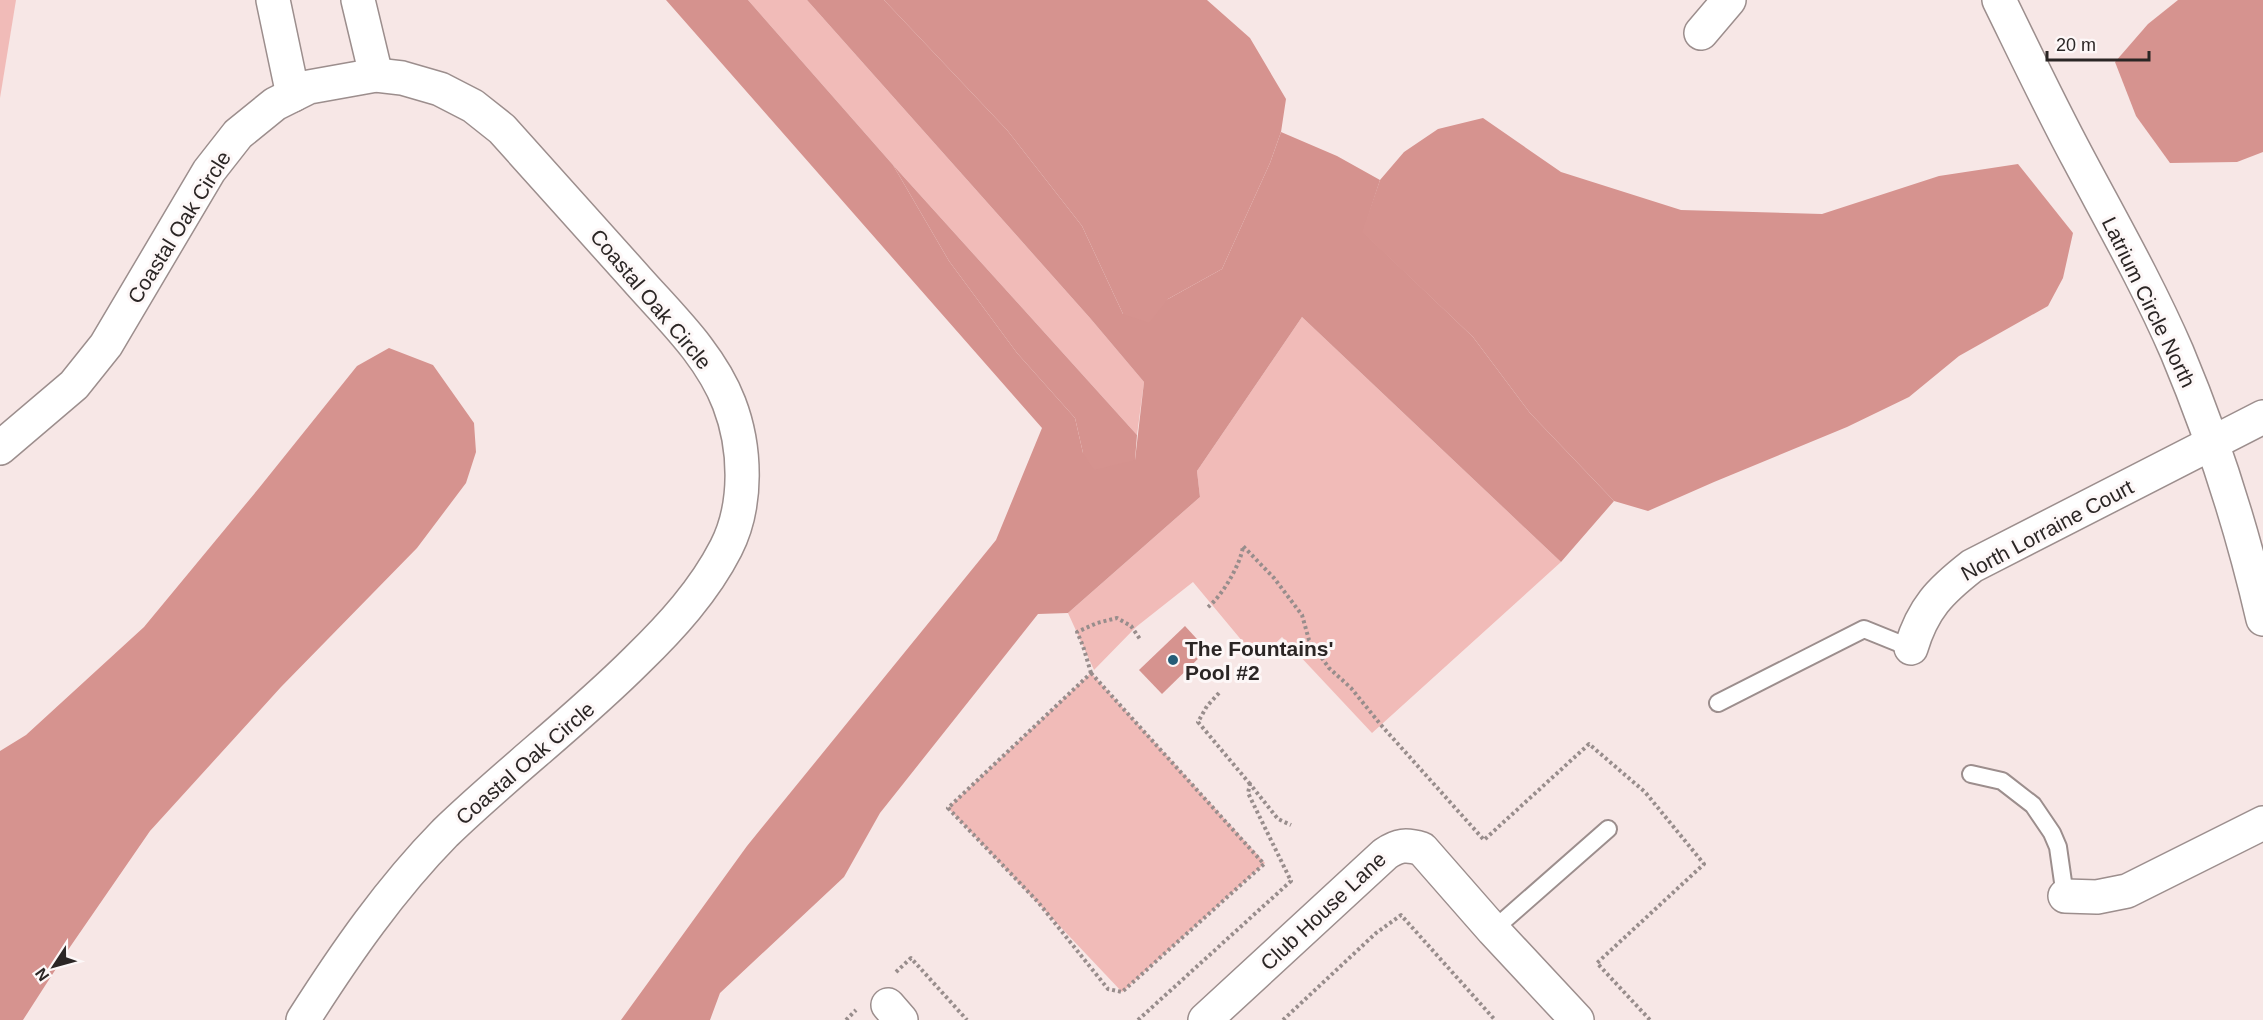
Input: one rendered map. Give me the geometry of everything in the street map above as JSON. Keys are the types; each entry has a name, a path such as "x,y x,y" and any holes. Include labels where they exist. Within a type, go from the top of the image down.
{"street":[{"path":"273,0 293,95"},
{"path":"358,0 376,75"},
{"path":"1701,33 1729,0"},
{"name":"Latrium Circle North","path":"1999,0 2167,331 2213,443 2253,575 2263,619"},
{"name":"Coastal Oak Circle","path":"0,448 74,385 106,345 209,171 238,134 275,104 309,87 376,75 402,78 440,89 473,106 502,129 711,366 729,403 740,444 742,479 738,513 727,546 703,585 668,630 598,699 444,834 396,888 344,956 303,1020"},
{"name":"North Lorraine Court","path":"1911,648 1930,605 1944,587 1972,566 2263,417"},
{"path":"2065,897 2097,897 2127,891 2263,823"},
{"name":"Club House Lane","path":"1206,1020 1385,854 1396,846 1409,845 1422,849 1577,1020"}],"lane":[{"path":"1718,703 1864,629 1911,648"},
{"path":"1971,774 2002,781 2033,805 2052,832 2058,847 2065,897"},
{"path":"1493,930 1608,829"}],"path":[{"path":"1208,608 1230,579 1242,555 1242,546 1274,578 1302,615 1308,640 1317,654 1351,688 1381,725"},
{"path":"1091,674 948,808 1038,903 1108,989 1122,992 1264,864 1091,674 1077,632 1096,623 1117,618 1131,626 1140,639"},
{"path":"1219,693 1207,706 1198,722 1278,819 1292,825"},
{"path":"1138,1020 1291,881 1248,793 1250,784"},
{"path":"1282,1020 1376,933 1401,915 1495,1020"}],"shaded area":[{"path":"0,0 16,0 0,98"},
{"path":"666,0 748,0 893,165 949,261 1017,353 1075,418 1083,453 1135,460 1144,382 1090,318 807,0 884,0 1007,130 1082,226 1123,314 1168,299 1222,269 1270,163 1281,132 1337,156 1380,180 1363,232 1473,337 1530,413 1614,501 1561,562 1302,317 1197,471 1200,497 1068,613 1038,614 880,813 844,877 720,993 710,1020 621,1020 747,846 996,540 1042,428"},
{"path":"748,0 807,0 1090,318 1144,382 1137,435 893,165"},
{"path":"884,0 1207,0 1250,38 1286,99 1281,132 1270,163 1222,269 1168,299 1149,323 1123,314 1082,226 1007,130"},
{"path":"2178,0 2263,0 2263,152 2237,162 2170,163 2136,116 2115,62 2148,24"},
{"path":"1483,118 1561,172 1681,210 1822,214 1939,176 2018,164 2073,233 2063,278 2048,306 1959,356 1909,397 1847,427 1648,511 1614,501 1530,413 1473,337 1362,232 1380,180 1404,152 1438,129"},
{"path":"893,165 1137,435 1135,460 1094,470 1083,453 1075,418 1017,353 949,261"},
{"path":"1302,317 1561,562 1372,733 1282,637 1258,660 1193,582 1136,627 1094,670 1068,613 1200,497 1197,471"},
{"path":"389,348 433,365 474,423 476,452 466,483 417,548 281,687 150,831 23,1020 0,1020 0,751 26,735 144,627 357,366"},
{"name":"The Fountains' Pool #2","path":"1185,626 1207,650 1162,694 1139,670"},
{"path":"1091,673 1265,863 1122,992 948,808"}],"place":[{"name":"The Fountains' Pool #2","path":"1173,660"}]}
